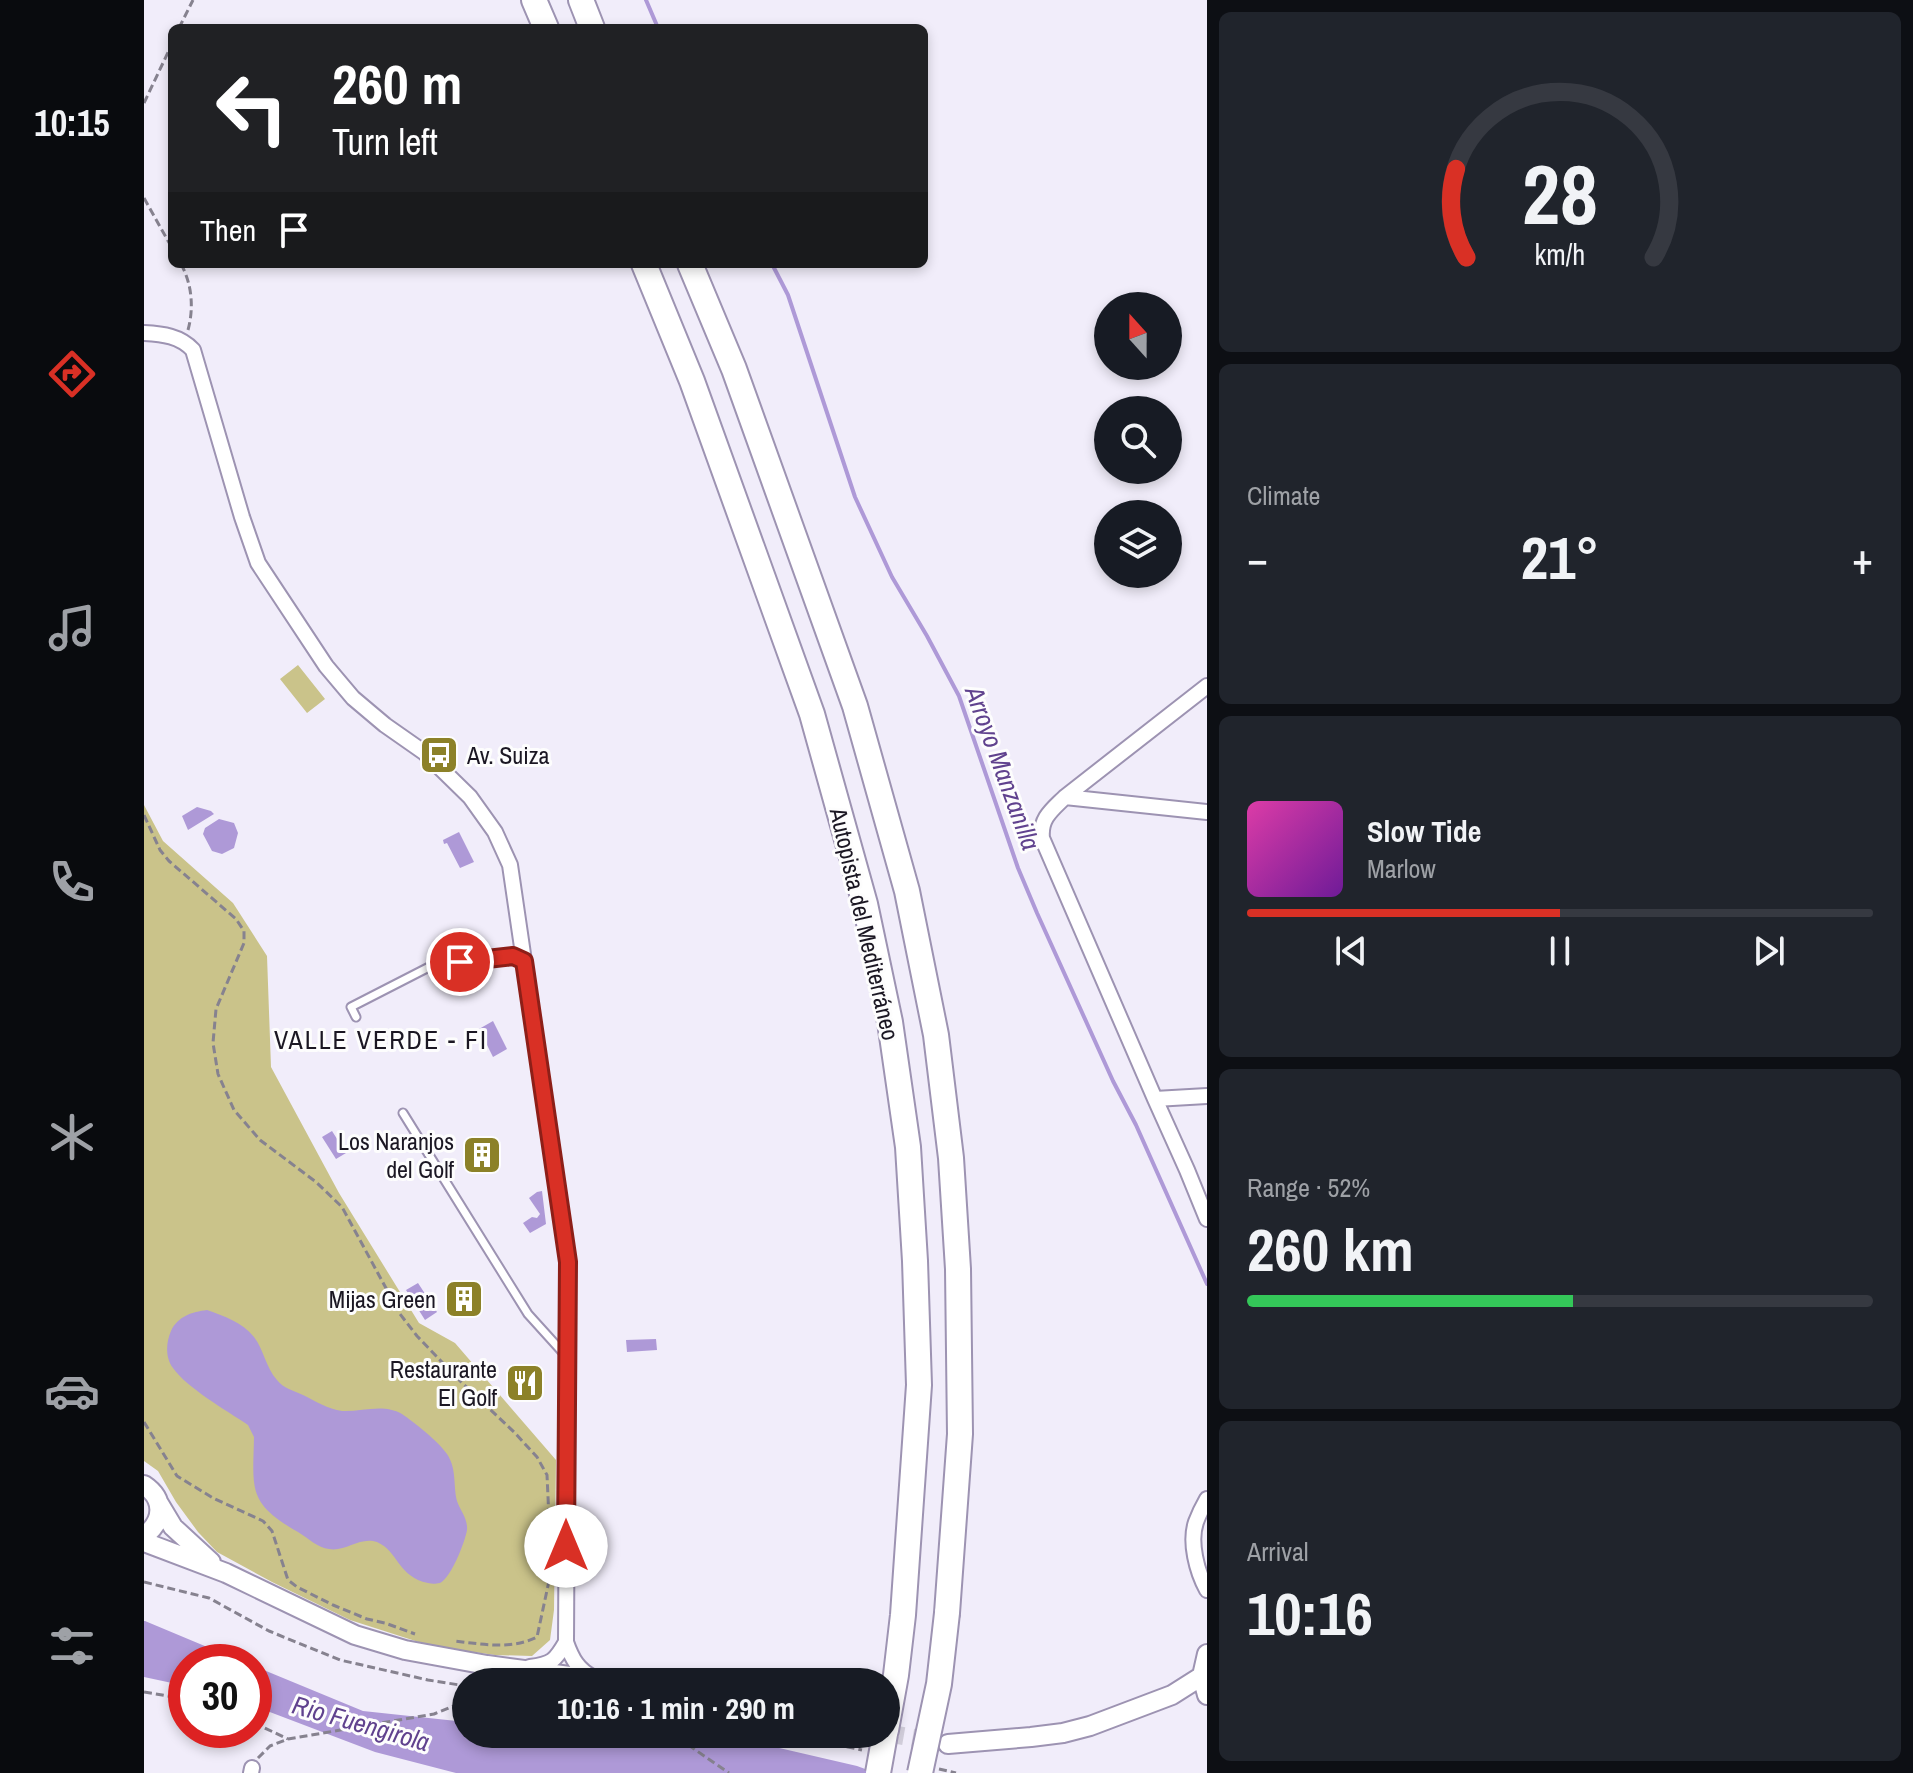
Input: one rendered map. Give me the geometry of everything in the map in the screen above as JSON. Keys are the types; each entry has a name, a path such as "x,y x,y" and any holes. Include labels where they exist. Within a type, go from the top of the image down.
{"highway":[{"path":"534,0 544,24"},
{"path":"581,0 590,24"},
{"name":"Autopista del Mediterráneo","path":"646,268 692,381 812,714 865,904 890,1022 908,1147 919,1385 897,1668"},
{"name":"Autopista del Mediterráneo","path":"692,268 734,369 855,706 907,891 936,1035 951,1158 958,1269 960,1434 939,1684 920,1773"},
{"name":"Autopista del Mediterráneo","path":"878,1773 883,1748"}],"street":[{"path":"144,333 169,336 185,342 193,350 258,563 326,666 353,698 425,753 470,797 495,832 510,865 568,1262 566,1642 579,1668"},
{"path":"1207,686 1065,797 1046,816 1041,827 1042,838 1207,1219"},
{"path":"1065,797 1207,812"},
{"path":"1155,1099 1207,1096"},
{"path":"150,1490 160,1511 158,1521 144,1539 226,1573 355,1635 405,1650 514,1668"},
{"path":"150,1490 173,1527 200,1554 226,1573"},
{"path":"1207,1499 1195,1525 1194,1552 1207,1590"},
{"path":"527,1668 554,1661 566,1642"},
{"path":"1207,1654 1202,1676 1207,1695"},
{"path":"948,1744 1063,1733 1090,1726 1172,1695 1202,1676"}],"lane":[{"path":"356,1017 351,1007 433,965 513,956 524,961"},
{"path":"403,1113 528,1314 567,1358"}],"path":[{"path":"181,24 193,0"},
{"path":"144,103 168,52"},
{"path":"144,198 168,241"},
{"path":"183,268 190,279 192,317 185,342"},
{"path":"144,815 160,850 169,861 236,919 244,931 244,943 216,1009 213,1043 218,1074 234,1110 260,1140 316,1182 342,1207 400,1314 459,1380 522,1440 547,1475 549,1581 537,1637 526,1643 508,1646 442,1640"},
{"path":"144,1422 177,1476 213,1498 263,1521 272,1531 288,1580 297,1587 367,1619 418,1634"},
{"path":"144,1582 209,1598 269,1631 340,1660 452,1684"},
{"path":"144,1692 168,1696"},
{"path":"252,1771 260,1755 270,1746 288,1739 434,1714 452,1707"},
{"path":"272,1731 288,1739"},
{"path":"693,1748 729,1773"}],"shaded area":[{"path":"298,665 325,699 307,713 280,679"},
{"path":"144,805 163,841 233,903 267,956 271,1067 339,1193 419,1323 455,1343 556,1460 554,1610 550,1640 532,1656 495,1655 431,1646 350,1620 272,1582 217,1552 176,1502 158,1471 144,1461"}],"water":[{"path":"197,807 214,814 188,830 182,816"},
{"path":"219,819 234,823 238,833 234,848 222,854 212,851 203,834 205,828"},
{"path":"459,832 474,862 460,868 443,840"},
{"path":"493,1021 507,1049 493,1057 479,1029"},
{"path":"332,1131 346,1153 336,1159 322,1137"},
{"path":"542,1191 546,1224 530,1233 523,1223 540,1214 529,1198"},
{"path":"418,1283 437,1312 425,1320 406,1290"},
{"path":"207,1310 244,1327 257,1342 273,1375 285,1387 337,1410 380,1408 395,1411 443,1449 452,1465 457,1501 467,1526 460,1551 444,1580 434,1584 418,1580 377,1542 365,1541 335,1549 321,1547 281,1522 261,1503 254,1482 254,1437 248,1425 179,1376 169,1360 168,1340 177,1322"},
{"path":"656,1339 657,1350 627,1352 626,1340"},
{"path":"144,1621 200,1644 168,1644 168,1682 144,1677"},
{"name":"Rio Fuengirola","path":"272,1673 363,1711 452,1721 452,1748 780,1748 876,1773 456,1773 375,1752 272,1713"}],"waterway":[{"name":"Arroyo Manzanilla","path":"646,0 656,24"},
{"name":"Arroyo Manzanilla","path":"774,268 788,295 855,497 892,577 959,696 1018,868 1207,1284"}],"tunnel":[{"path":"900,1735 938,1742"}],"place":[{"name":"Av. Suiza","path":"439,755"},
{"name":"Los Naranjos del Golf","path":"482,1155"},
{"name":"Mijas Green","path":"464,1299"},
{"name":"Restaurante El Golf","path":"525,1383"}],"district":[{"name":"VALLE VERDE - FI","path":"381,1039"}],"route":[{"path":"460,962 513,956 524,961 568,1262 566,1546"}]}
